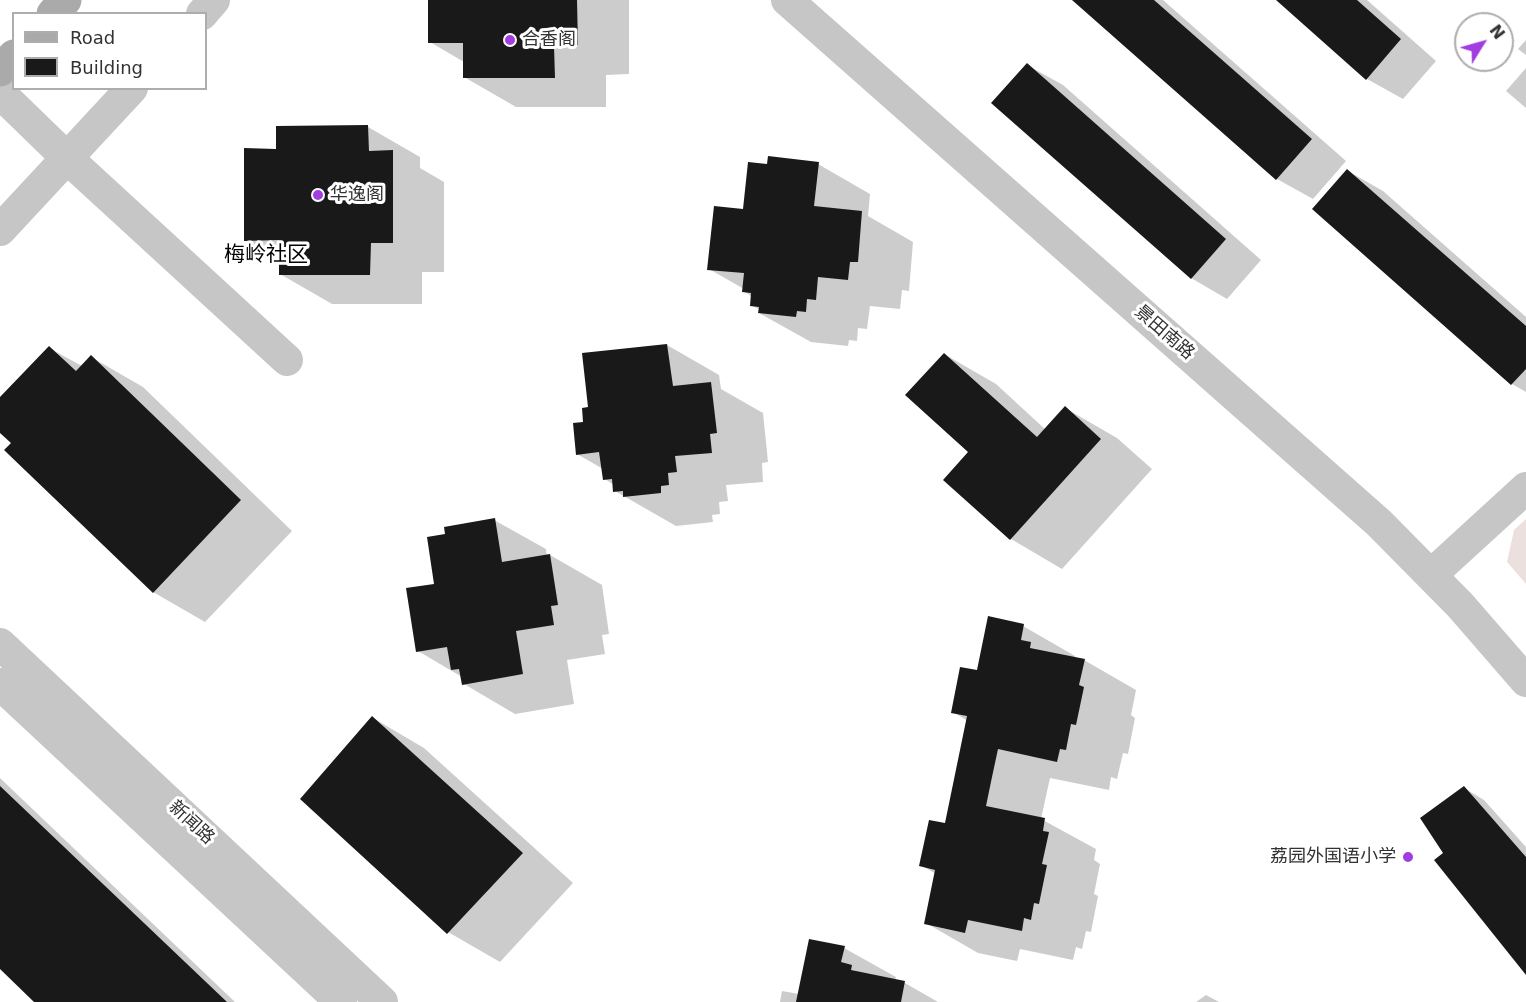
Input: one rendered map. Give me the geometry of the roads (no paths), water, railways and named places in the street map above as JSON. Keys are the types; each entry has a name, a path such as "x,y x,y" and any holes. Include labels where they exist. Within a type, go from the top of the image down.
{"main road":[{"path":"55,12 65,0"},
{"path":"0,70 12,58"}],"street":[{"path":"204,12 214,0"},
{"name":"景田南路","path":"787,0 1379,523 1460,605 1526,681"},
{"path":"0,230 130,90"},
{"path":"0,93 67,158 287,360"},
{"path":"1431,575 1526,488"},
{"name":"新闻路","path":"0,644 382,1002"},
{"name":"新闻路","path":"0,684 340,1002"}],"place":[{"name":"合香阁","path":"510,40"},
{"name":"华逸阁","path":"318,195"},
{"name":"荔园外国语小学","path":"1408,857"}],"district":[{"name":"梅岭社区","path":"266,256"}]}
